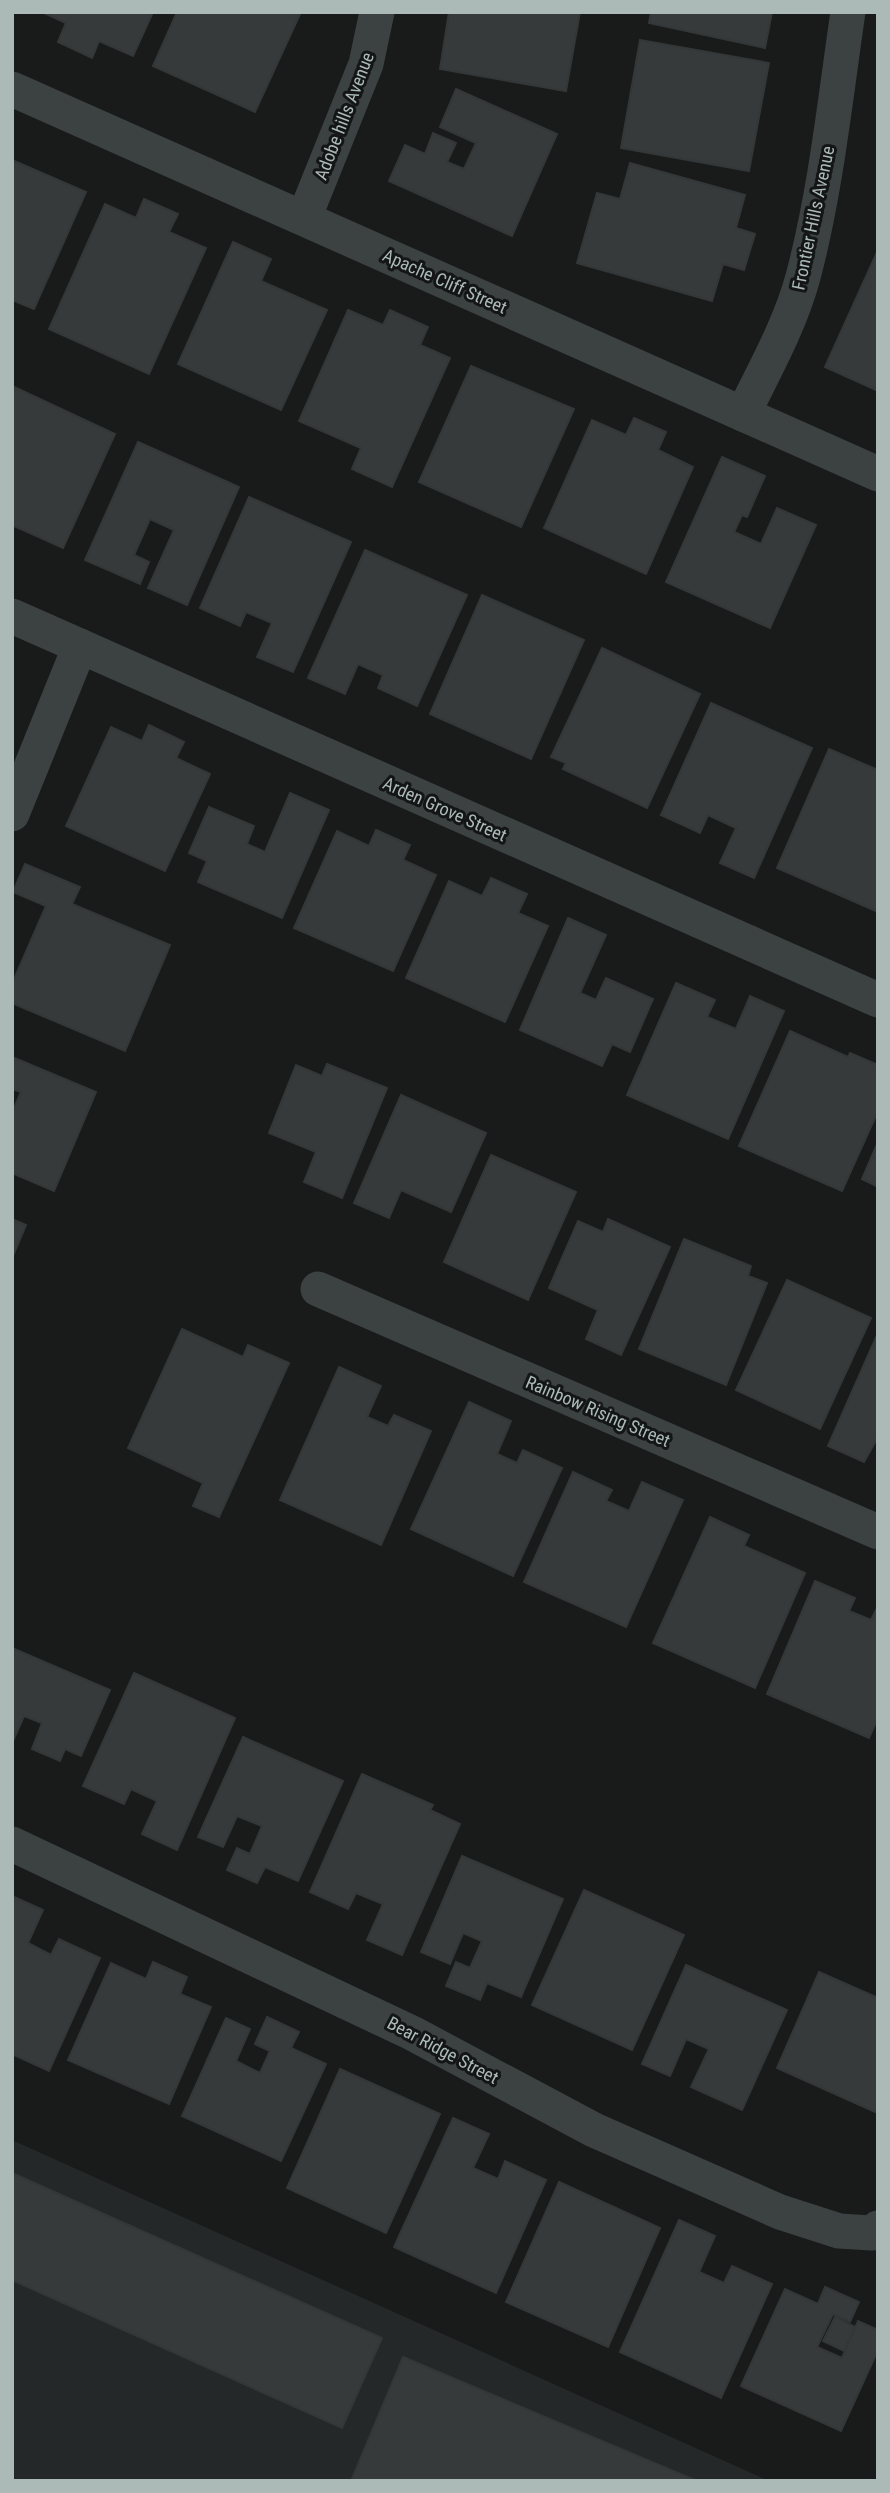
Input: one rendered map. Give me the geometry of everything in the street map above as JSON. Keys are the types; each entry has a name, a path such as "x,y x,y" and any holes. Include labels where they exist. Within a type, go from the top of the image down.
{"street":[{"name":"Adobe hills Avenue","path":"304,218 366,64 377,12"},
{"name":"Frontier Hills Avenue","path":"743,414 782,335 803,279 830,140 848,12"},
{"name":"Apache Cliff Street","path":"12,89 878,474"},
{"name":"Arden Grove Street","path":"12,615 878,1000"},
{"path":"12,814 80,646"},
{"name":"Rainbow Rising Street","path":"318,1289 878,1532"},
{"name":"Bear Ridge Street","path":"12,1844 412,2033 619,2141 780,2212 839,2231 872,2232 878,2228"}],"shaded area":[{"path":"12,2140 769,2481 12,2481"}],"building":[{"path":"42,12 153,12 133,56 99,41 92,58 58,42 66,23"},
{"path":"177,12 301,12 255,112 153,66"},
{"path":"449,12 580,12 566,91 440,69"},
{"path":"651,12 772,12 765,48 649,23"},
{"path":"640,40 769,63 749,171 621,148"},
{"path":"456,89 557,134 512,236 389,181 405,145 425,154 433,133 456,143 447,162 464,169 476,143 440,127"},
{"path":"12,160 86,192 34,309 12,300"},
{"path":"630,163 745,195 736,228 755,234 744,270 723,264 712,301 577,263 597,193 620,199"},
{"path":"144,199 178,214 169,232 206,248 149,374 49,329 105,204 136,218"},
{"path":"233,242 271,259 261,281 327,310 281,410 178,364"},
{"path":"878,250 878,391 825,367"},
{"path":"348,310 383,325 390,310 428,327 420,345 450,358 392,487 352,469 361,448 299,421"},
{"path":"471,366 574,409 521,527 419,482"},
{"path":"12,386 115,434 63,548 12,525"},
{"path":"634,418 666,432 658,450 693,467 646,574 544,528 592,420 626,435"},
{"path":"138,442 239,487 187,605 148,588 174,530 150,519 134,555 149,562 140,584 85,560"},
{"path":"722,457 765,476 747,517 742,515 734,532 761,544 777,508 816,525 770,628 666,582"},
{"path":"249,497 351,542 293,672 257,657 272,623 246,612 240,626 200,608"},
{"path":"365,550 467,595 417,706 378,688 383,675 358,664 345,694 308,678"},
{"path":"482,595 584,640 531,759 430,714"},
{"path":"602,648 700,694 647,808 563,769 566,763 551,757"},
{"path":"711,703 812,748 754,878 720,863 736,828 708,815 700,833 661,815"},
{"path":"149,725 184,742 176,758 210,774 165,871 66,826 111,727 142,741"},
{"path":"829,749 878,770 878,912 777,868"},
{"path":"290,793 329,810 282,918 198,882 207,861 189,853 209,807 254,826 247,844 265,852"},
{"path":"376,830 410,845 403,860 436,875 393,971 294,928 337,831 369,846"},
{"path":"25,864 80,887 72,904 170,945 125,1051 12,1003 12,984 46,906 13,892"},
{"path":"491,878 527,894 518,913 548,926 505,1022 406,978 449,881 482,896"},
{"path":"568,918 606,935 580,993 596,1000 606,978 653,999 630,1052 612,1044 602,1066 520,1030"},
{"path":"676,983 715,1000 707,1017 736,1029 750,996 784,1011 728,1139 627,1095"},
{"path":"790,1031 848,1057 850,1053 878,1065 878,1111 842,1191 739,1146"},
{"path":"12,1057 96,1092 54,1191 12,1173 12,1113 21,1092 12,1089"},
{"path":"327,1064 387,1088 342,1198 304,1182 316,1152 269,1133 296,1065 322,1076"},
{"path":"401,1095 486,1133 451,1212 401,1190 389,1218 354,1203"},
{"path":"878,1142 878,1187 862,1179"},
{"path":"491,1155 576,1192 528,1300 444,1262"},
{"path":"12,1219 26,1225 12,1258"},
{"path":"608,1219 670,1247 621,1355 586,1339 598,1310 549,1288 578,1221 603,1232"},
{"path":"684,1239 751,1266 748,1276 767,1283 726,1385 639,1349"},
{"path":"787,1280 871,1318 820,1429 736,1390"},
{"path":"182,1329 243,1357 248,1345 289,1363 219,1517 193,1506 203,1483 128,1448"},
{"path":"878,1333 878,1437 864,1462 828,1446"},
{"path":"339,1367 381,1386 367,1417 388,1426 394,1415 431,1431 381,1545 280,1500"},
{"path":"469,1402 511,1421 497,1454 517,1463 523,1450 562,1468 513,1576 411,1529"},
{"path":"573,1472 612,1490 606,1501 629,1511 642,1482 683,1500 626,1627 524,1582"},
{"path":"710,1517 749,1535 744,1546 805,1573 755,1688 653,1643"},
{"path":"815,1581 855,1598 849,1611 871,1620 878,1606 878,1718 869,1738 767,1694"},
{"path":"12,1648 110,1690 81,1756 65,1749 60,1761 32,1749 42,1723 24,1716 12,1743"},
{"path":"134,1673 235,1718 177,1850 142,1834 157,1801 131,1789 124,1804 83,1786"},
{"path":"243,1737 343,1781 298,1881 265,1867 257,1883 227,1870 237,1848 250,1854 262,1826 237,1816 223,1847 198,1837"},
{"path":"362,1774 433,1805 430,1810 460,1824 402,1955 367,1940 383,1904 356,1893 348,1909 310,1892"},
{"path":"462,1856 563,1899 521,1997 487,1983 480,2000 446,1986 456,1962 470,1968 482,1941 463,1933 450,1964 421,1952"},
{"path":"584,1890 684,1935 632,2050 532,2005"},
{"path":"12,1896 43,1910 28,1943 51,1955 59,1939 100,1958 49,2071 12,2054"},
{"path":"153,1962 187,1977 180,1994 211,2007 169,2104 68,2060 111,1963 146,1979"},
{"path":"686,1965 787,2010 742,2110 691,2087 709,2049 686,2039 670,2076 642,2064"},
{"path":"819,1972 878,1998 878,2106 875,2112 777,2068"},
{"path":"267,2017 299,2032 291,2048 326,2064 281,2161 182,2116 226,2018 250,2029 236,2061 260,2073 270,2051 255,2044"},
{"path":"340,2069 440,2114 386,2233 287,2188"},
{"path":"453,2118 489,2134 473,2168 498,2179 505,2161 546,2180 496,2293 394,2247"},
{"path":"12,2173 382,2338 342,2428 12,2280"},
{"path":"559,2182 660,2228 608,2347 506,2302"},
{"path":"679,2220 715,2236 699,2272 724,2283 732,2266 772,2284 721,2398 620,2352"},
{"path":"825,2287 859,2302 850,2322 833,2314 817,2347 842,2358 858,2321 878,2330 878,2350 841,2431 741,2386 785,2289 818,2304"},
{"path":"835,2317 855,2327 844,2351 823,2341"},
{"path":"403,2357 697,2481 351,2481"}]}
